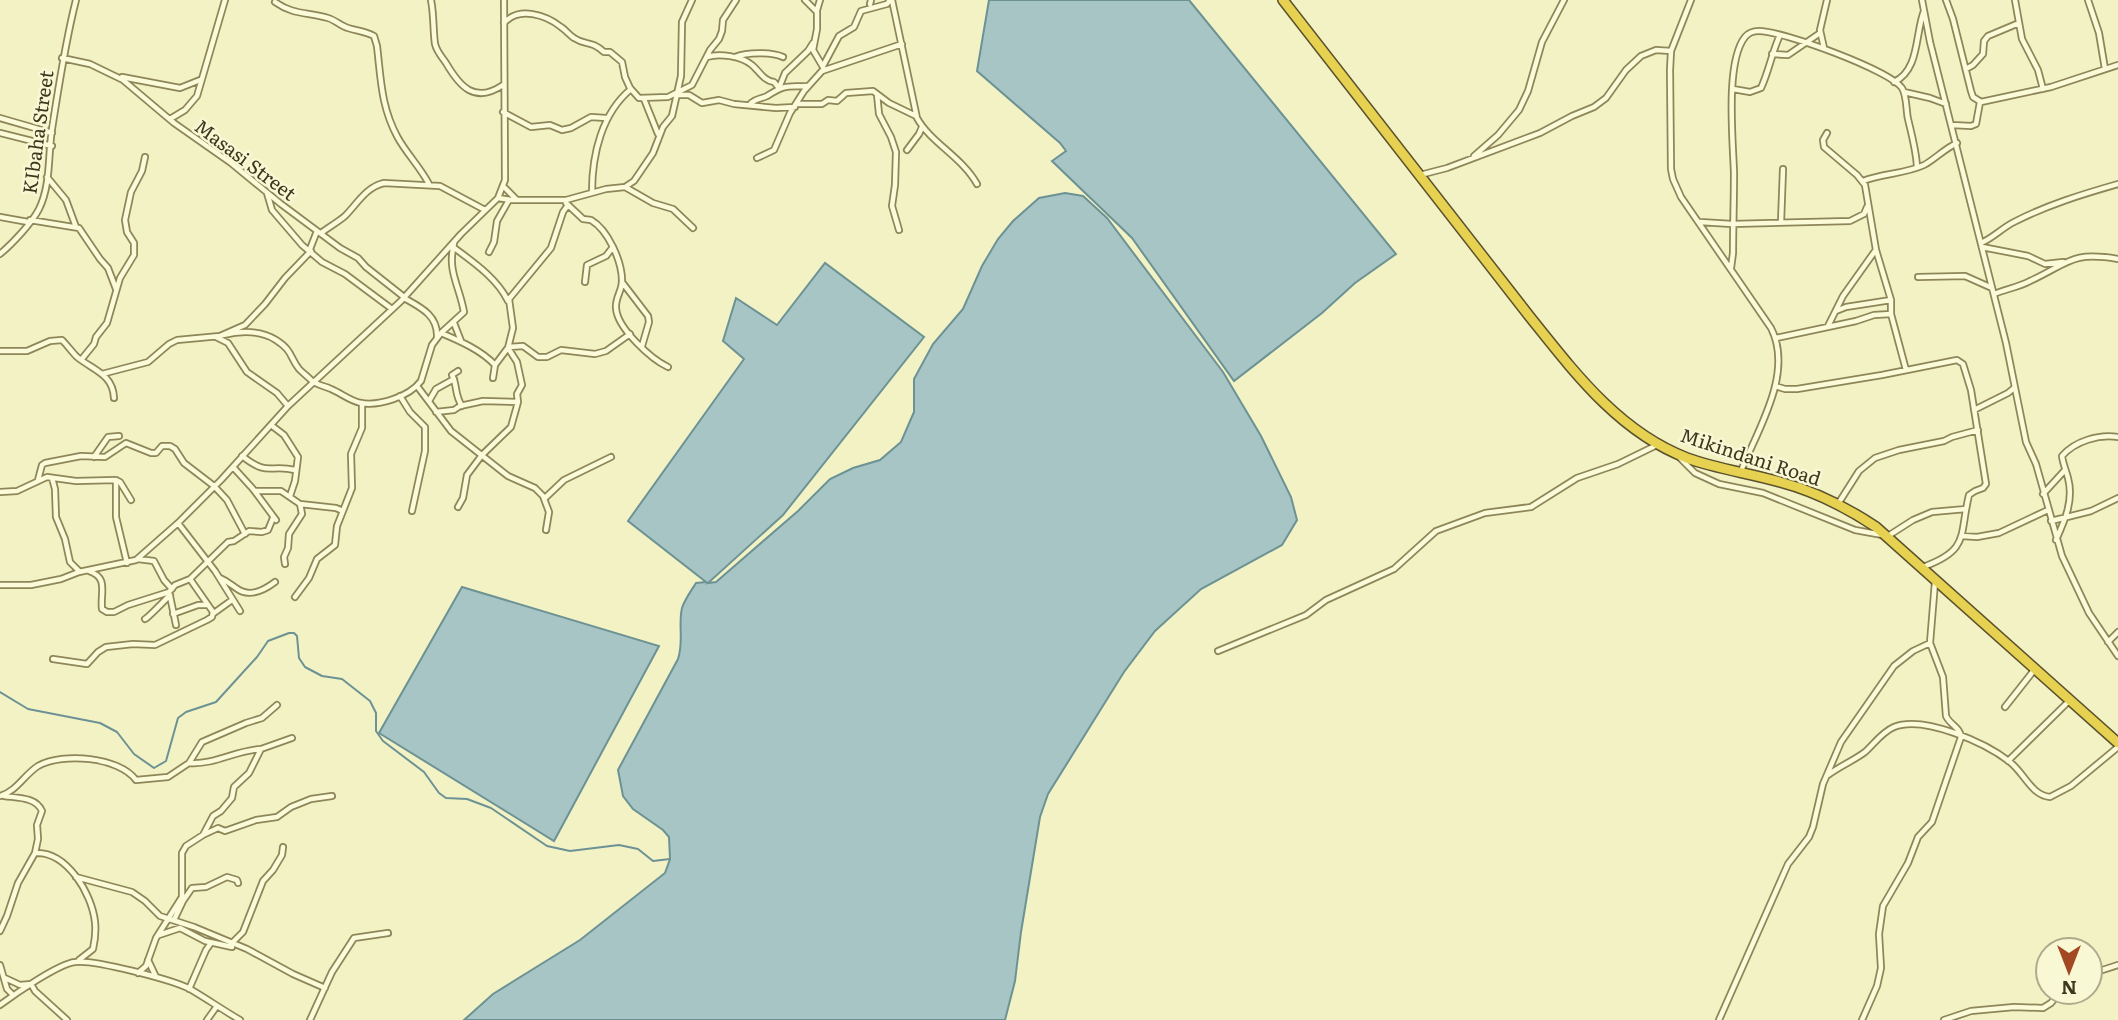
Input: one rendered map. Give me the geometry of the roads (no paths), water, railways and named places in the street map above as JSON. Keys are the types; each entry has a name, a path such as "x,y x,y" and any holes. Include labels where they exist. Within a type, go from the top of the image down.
{"highway":[{"name":"Mikindani Road","path":"1283,0 1569,367 1605,404 1640,434 1676,453 1798,487 1838,504 1888,537 2118,745"}],"street":[{"name":"KIbaha Street","path":"0,254 40,207 52,146 62,58 76,0"},
{"path":"170,119 185,110 197,96 225,0"},
{"path":"431,0 436,49 452,76 462,86 475,92 488,92 504,84"},
{"path":"0,585 27,586 138,559 233,467 288,406 404,298 498,198 505,180 504,0"},
{"path":"498,198 562,200 625,187 634,181 653,153 658,135 672,116 678,93 682,22 692,0"},
{"path":"504,23 518,13 538,15 553,21 577,40 596,45 605,53 610,52 618,58 622,62 631,89 639,98 667,97 695,81 710,50 719,39 723,20 736,0"},
{"path":"805,0 817,11"},
{"path":"820,0 813,52 824,68"},
{"path":"757,158 774,150 789,114 824,68 839,36 854,26 861,11 887,4 891,0 917,117 922,127 968,169 977,184"},
{"path":"1471,159 1498,135 1519,110 1528,91 1542,42 1564,0"},
{"path":"1691,0 1671,51 1673,179 1681,197 1743,285 1776,338 1779,354 1775,386 1740,472"},
{"path":"1824,49 1820,33 1827,0"},
{"path":"1922,0 1930,42 2006,343 2026,442 2036,464 2056,540 2068,572 2085,605 2118,656"},
{"path":"1946,0 1973,97 1980,102 2043,89 2118,65"},
{"path":"2015,0 2022,39 2038,71 2043,89"},
{"path":"2088,0 2099,33 2105,69"},
{"path":"275,2 292,12 315,14 349,29 374,36 385,107 396,134 429,184"},
{"path":"1894,82 1903,76 1910,66 1924,10"},
{"path":"1965,69 1983,54 1984,41 1988,36 2019,23"},
{"path":"1731,269 1733,89 1736,55 1746,36 1757,31 1780,35 1824,49 1868,68 1894,82 1904,92 1930,97 1946,104"},
{"path":"1772,54 1788,55 1820,33"},
{"path":"1733,89 1750,92 1760,89 1770,70 1772,54 1780,35"},
{"path":"779,88 785,73 813,44"},
{"path":"824,68 855,62 870,54 902,44"},
{"path":"1419,176 1540,133 1594,107 1606,98 1626,70 1641,56 1656,50 1671,51"},
{"path":"735,58 749,53 783,57"},
{"path":"707,57 719,55 750,64 779,88"},
{"name":"Masasi Street","path":"62,58 90,64 117,76 343,250 358,257 368,269 433,318 438,331 437,340"},
{"path":"117,76 180,88 200,79"},
{"path":"751,104 755,99 767,96 779,88 809,86"},
{"path":"592,192 594,167 606,118 613,106 631,89"},
{"path":"678,93 689,95 701,103 719,100 787,109 822,104 828,100 834,102 847,93 873,91 889,103 917,117"},
{"path":"1904,92 1915,142 1917,166"},
{"path":"877,94 879,114 896,152 892,205 899,230"},
{"path":"644,99 658,135"},
{"path":"1952,125 1976,124 1980,102"},
{"path":"503,112 531,127 550,125 562,130 591,117 606,118"},
{"path":"0,118 52,133"},
{"path":"907,150 922,127"},
{"path":"0,133 52,146"},
{"path":"1827,133 1823,140 1824,147 1863,181 1876,250 1891,300 1891,314 1906,370"},
{"path":"1863,181 1924,165 1943,149 1956,143"},
{"path":"81,360 107,323 120,278 134,255 134,243 127,232 125,220 131,192 142,171 145,157"},
{"path":"1781,222 1783,169"},
{"path":"47,177 66,200 76,227"},
{"path":"223,335 245,325 310,250 320,232 344,216 364,194 379,184 397,182 440,186 485,210"},
{"path":"1982,245 2014,222 2060,202 2118,184"},
{"path":"503,186 518,200"},
{"path":"625,187 653,203 673,209 693,228"},
{"path":"266,192 272,210 302,245 322,262 345,274 392,309"},
{"path":"489,252 494,242 497,221 509,200"},
{"path":"562,200 583,219 597,223 613,247 622,282 648,316 649,323 642,346"},
{"path":"1699,222 1732,224 1850,221 1864,214 1868,204"},
{"path":"508,301 551,248 568,205"},
{"path":"0,217 76,227 82,231 108,268 117,290"},
{"path":"454,244 500,286 508,301 513,328 508,348 495,365 493,378"},
{"path":"102,374 148,362 177,340 215,337 235,332 262,333 290,351 301,371 314,383 362,403 400,396 417,386 429,351 441,333 454,323 464,310 452,272 450,257 454,244"},
{"path":"1982,245 2028,256 2042,263 2089,256 2118,259"},
{"path":"585,282 586,267 606,256 613,247"},
{"path":"1827,327 1843,296 1876,250"},
{"path":"1918,277 1965,276 1993,291 2028,283 2065,261"},
{"path":"622,282 615,306 622,325 652,358 668,368"},
{"path":"1835,312 1854,305 1891,300"},
{"path":"1776,338 1874,315 1891,314"},
{"path":"454,323 461,341"},
{"path":"441,333 461,341 486,356 495,365"},
{"path":"508,348 523,346 538,357 547,357 561,351 595,354 606,351 630,334"},
{"path":"215,337 228,343 247,372 277,393 288,406"},
{"path":"0,351 27,351 60,339 81,360 111,383 114,398"},
{"path":"458,507 463,498 465,479 482,455 511,427 518,402 517,394 522,385 517,362 508,348"},
{"path":"1775,386 1797,389 1956,360 1961,362 1965,368 1974,410 1986,483 1984,488 1970,494 1962,536 1951,553 1922,568"},
{"path":"458,371 452,374 456,385 455,396 462,406"},
{"path":"429,402 436,389 454,379"},
{"path":"417,386 451,431 508,476 535,488 545,498 549,512 546,530"},
{"path":"1974,410 2008,393 2014,387"},
{"path":"400,396 410,412 425,427 425,450 412,511"},
{"path":"436,412 485,401 518,402"},
{"path":"295,597 309,578 317,559 334,547 337,526 352,488 351,454 362,428 362,403"},
{"path":"271,425 284,435 297,454 295,481 290,496"},
{"path":"1838,504 1859,471 1875,458 1978,430"},
{"path":"94,457 108,437 119,436"},
{"path":"2056,540 2067,517 2069,491 2062,456 2066,451 2094,438 2118,437"},
{"path":"38,480 45,463 81,456 105,457 126,443 151,453 156,453 162,446 170,446 184,463 228,500 245,534"},
{"path":"1218,651 1306,615 1329,599 1394,569 1436,531 1485,513 1531,507 1577,478 1618,464 1660,443"},
{"path":"1676,453 1695,473 1719,484 1763,493 1856,530 1888,537 1913,520 1932,512 1966,509"},
{"path":"242,456 261,469 295,470"},
{"path":"545,498 557,484 611,457"},
{"path":"145,620 171,592 190,579 228,542 248,531 264,532 275,519 233,467"},
{"path":"2043,494 2065,470"},
{"path":"52,478 56,517 70,562 79,572"},
{"path":"0,492 17,491 38,480 52,478 76,481 116,480 131,500"},
{"path":"116,480 116,517 127,563"},
{"path":"255,491 278,491 300,504 343,511"},
{"path":"2051,520 2091,511 2118,498"},
{"path":"285,564 289,534 302,514 300,504"},
{"path":"1962,536 1977,537 1999,533 2048,510"},
{"path":"178,523 209,562 240,611"},
{"path":"138,559 154,561 171,592 176,625"},
{"path":"88,570 98,574 101,579 102,607 107,612 171,592"},
{"path":"219,578 247,593 259,592 275,582"},
{"path":"190,579 213,614"},
{"path":"1861,1020 1877,986 1881,968 1879,934 1883,906 1908,863 1917,837 1932,822 1961,737 1958,729 1945,715 1943,677 1930,643 1936,580"},
{"path":"53,659 87,664 106,647 155,645 207,620 241,591"},
{"path":"173,614 198,605 207,605"},
{"path":"2108,642 2118,632"},
{"path":"1719,1020 1788,864 1813,827 1823,783 1845,735 1894,667 1913,651 1930,643"},
{"path":"2005,707 2036,669"},
{"path":"2008,761 2047,725 2069,700"},
{"path":"2,796 42,764 69,759 115,764 140,781 168,777 189,763 202,742 262,718 277,705"},
{"path":"1827,775 1855,759 1885,732 1904,724 1926,725 1986,748 2008,761 2036,791 2052,797 2071,786 2118,745"},
{"path":"189,763 214,761 292,738"},
{"path":"202,835 213,816 232,798 235,785 249,773 261,749"},
{"path":"0,931 18,883 36,853 37,825 42,811 41,807 28,799 2,796"},
{"path":"183,899 182,853 186,846 218,828 225,831 256,820 277,817 301,803 322,796 332,796"},
{"path":"231,944 243,932 263,881 282,855 283,847"},
{"path":"0,1005 31,984 83,958 93,949 96,932 91,904 76,877 54,857 42,852 36,853"},
{"path":"76,877 132,892 150,905 156,914 215,935 326,988"},
{"path":"138,973 146,966 156,938 191,890 206,887 227,877 234,878 239,883"},
{"path":"156,938 163,933 180,929 211,943 243,948"},
{"path":"310,1020 332,972 354,938 388,933"},
{"path":"189,989 211,943"},
{"path":"148,960 156,978"},
{"path":"75,962 95,962 189,989 240,1020"},
{"path":"0,965 7,989 13,995"},
{"path":"5,978 20,985 31,984"},
{"path":"31,984 35,991 67,1020"},
{"path":"207,1020 218,1006"},
{"path":"1944,1020 1971,1011 2046,1006"}],"water":[{"path":"989,0 1189,0 1396,254 1355,283 1322,313 1234,381 1132,238 1052,161 1066,151 1060,143 977,71"},
{"path":"1065,193 1083,196 1107,218 1223,372 1261,436 1291,497 1297,520 1282,545 1201,589 1155,631 1124,672 1048,794 1040,817 1015,981 1005,1020 464,1020 493,994 580,940 665,873 670,859 669,837 633,809 623,796 618,770 678,659 681,646 681,614 685,601 696,583 706,582 628,521 744,359 723,341 736,298 777,325 825,263 924,337 783,515 708,583 716,582 798,511 830,479 853,468 880,460 901,442 914,412 914,379 933,344 963,309 982,266 998,239 1013,221 1039,198"},
{"path":"462,587 659,646 554,841 379,733"}],"waterway":[{"path":"0,692 28,709 100,723 117,732 134,754 154,768 166,761 178,718 186,712 216,702 268,641 294,633 297,636 299,658 305,667 322,676 342,679 370,701 376,713 376,731 383,741 424,772 439,793 446,798 467,799 491,808 547,846 570,851 619,845 638,849 653,861 670,859"}]}
